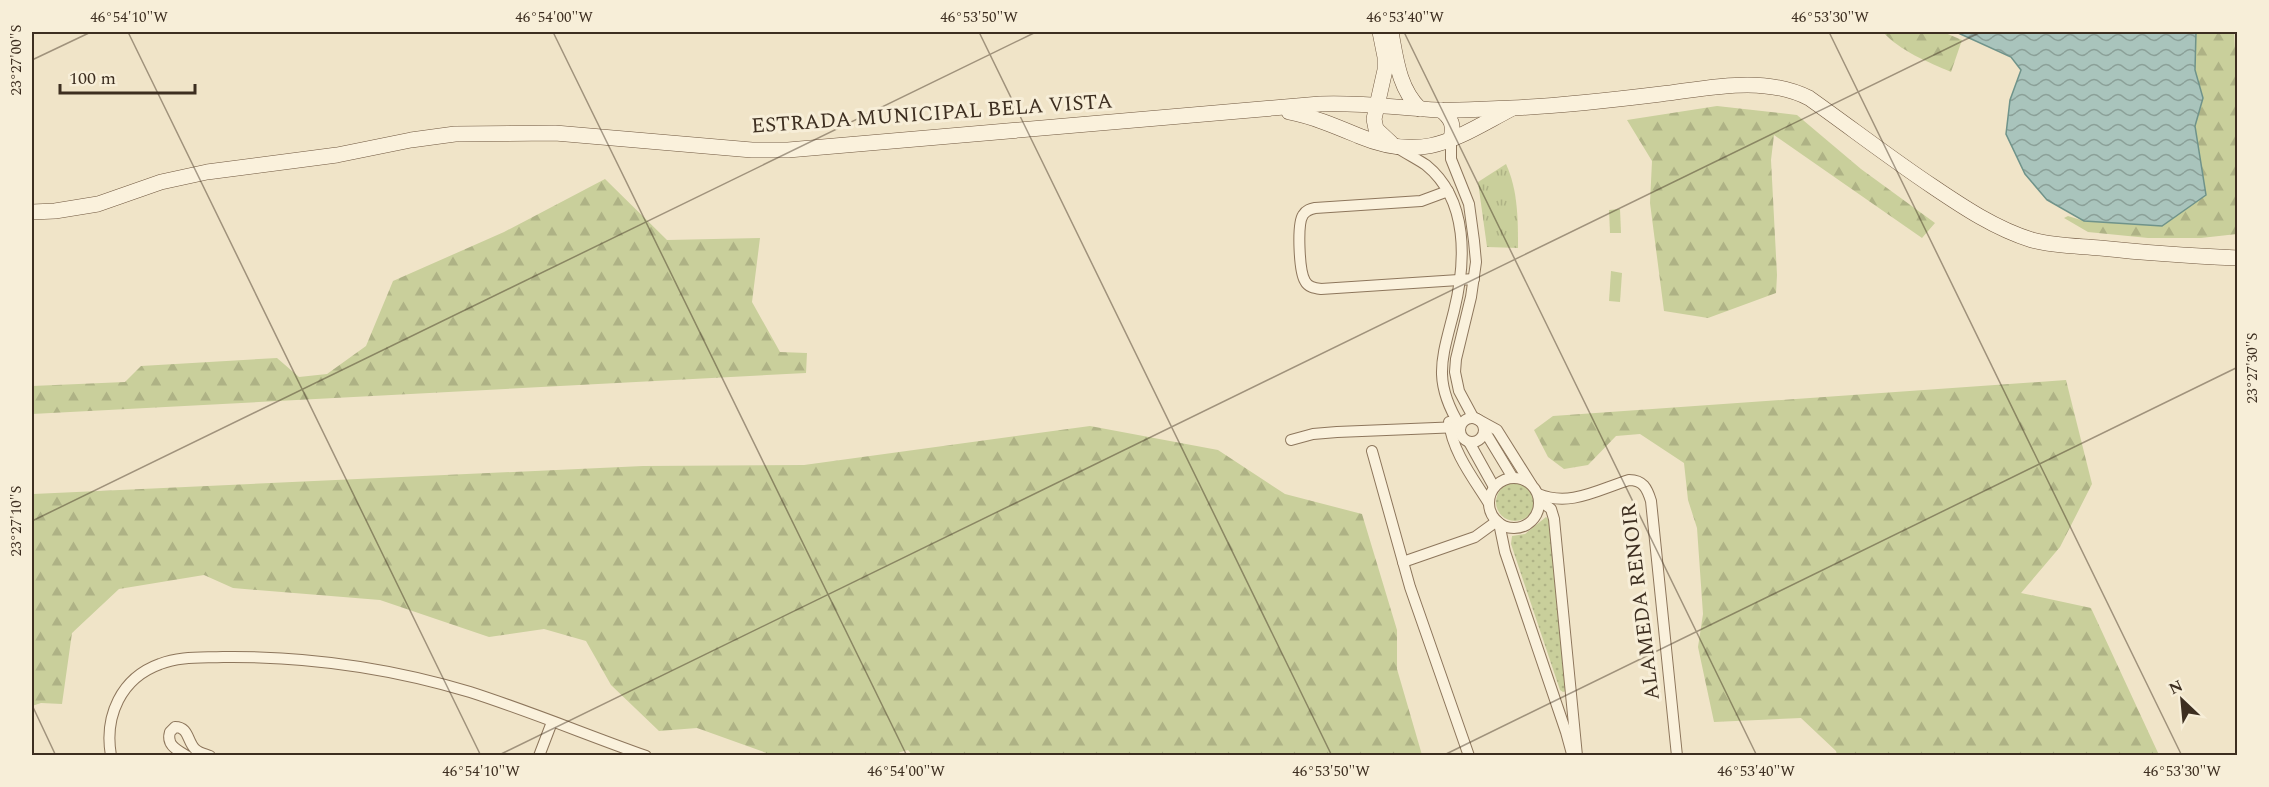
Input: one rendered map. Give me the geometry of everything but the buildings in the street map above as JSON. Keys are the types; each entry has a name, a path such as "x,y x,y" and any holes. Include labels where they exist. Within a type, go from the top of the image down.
{"main road":[{"path":"1380,32 1385,70 1374,119 1376,129 1398,148"},
{"path":"1391,32 1404,89 1420,109"},
{"name":"ESTRADA MUNICIPAL BELA VISTA","path":"32,212 98,204 161,182 207,172 337,154 455,134 555,133 752,150 788,150 1337,103 1441,110 1514,108 1663,94 1753,93 1786,96 1808,107 1884,164 1957,213 2008,241 2052,253 2161,254 2238,258"},
{"path":"1268,108 1323,120 1359,136 1398,148 1424,148 1451,139 1514,108"},
{"path":"1441,110 1450,117 1451,139"}],"street":[{"path":"1451,139 1452,166 1464,191 1473,222 1476,262 1455,372 1459,391 1474,418 1497,430 1537,493 1535,516 1523,526 1508,527 1498,522 1491,514 1488,502 1458,453 1457,427"},
{"path":"1398,148 1425,165 1448,191 1458,216 1461,233 1459,281 1442,359 1442,379 1448,406 1460,434 1468,442 1494,488"},
{"path":"1448,191 1420,201 1315,208 1305,211 1299,228 1303,277 1309,286 1321,289 1474,279"},
{"path":"1291,440 1325,433 1457,427 1466,419 1474,418 1482,422 1484,430 1513,478"},
{"path":"1468,442 1479,440 1484,430"},
{"path":"1372,451 1403,562 1469,756"},
{"path":"1488,502 1499,482 1513,478 1528,482 1551,509 1554,519 1577,756"},
{"name":"ALAMEDA RENOIR","path":"1537,493 1560,500 1572,499 1629,480 1645,485 1651,501 1677,756"},
{"path":"1403,562 1475,537 1498,522"},
{"path":"1498,522 1505,552 1555,697 1572,756"},
{"path":"111,756 110,725 115,707 124,690 137,677 159,664 191,658 281,658 328,662 389,672 472,693 646,756"},
{"path":"1555,697 1563,699 1572,694"},
{"path":"539,756 552,722"},
{"path":"187,756 169,740 170,732 175,727 180,727 185,731 196,750 210,756"}],"green space":[{"path":"1883,32 1943,32 1962,40 1951,72 1906,50"},
{"path":"2196,32 2234,32 2238,102 2237,234 2201,238 2148,238 2088,232 2064,218 2068,216 2084,221 2206,195 2195,126 2203,98 2195,70"},
{"path":"1717,106 1797,115 1861,169 1935,223 1922,238 1774,135 1771,160 1776,293 1708,318 1664,311 1650,203 1652,161 1627,120"},
{"path":"1506,164 1515,195 1518,248 1487,247 1478,182"},
{"path":"605,179 667,240 760,238 752,302 780,352 807,353 806,373 32,414 32,386 125,382 141,366 277,358 299,377 327,374 366,346 393,281 504,232"},
{"path":"1620,209 1621,233 1610,233 1609,210"},
{"path":"1611,271 1622,273 1620,302 1609,301"},
{"path":"2066,380 2092,484 2060,547 2021,593 2091,608 2159,755 1837,755 1836,751 1801,718 1714,722 1698,647 1703,614 1697,528 1688,500 1684,463 1640,434 1616,436 1588,465 1564,469 1548,457 1534,430 1553,416"},
{"path":"1090,426 1218,450 1285,494 1362,514 1397,630 1397,669 1422,755 913,756 908,750 886,756 772,755 697,728 659,731 611,685 586,641 544,629 489,637 380,600 233,588 204,575 119,589 72,633 62,704 41,703 32,706 33,494 643,466 804,465"},
{"path":"1515,483 1528,489 1534,502 1528,515 1515,521 1502,515 1496,502 1502,489"},
{"path":"1546,517 1550,521 1567,691 1563,692 1560,690 1511,544 1512,536 1525,534"}],"water":[{"path":"1956,32 2196,32 2195,70 2203,98 2195,126 2206,195 2162,226 2084,221 2047,200 2025,174 2006,134 2010,100 2021,70 2011,57"}]}
